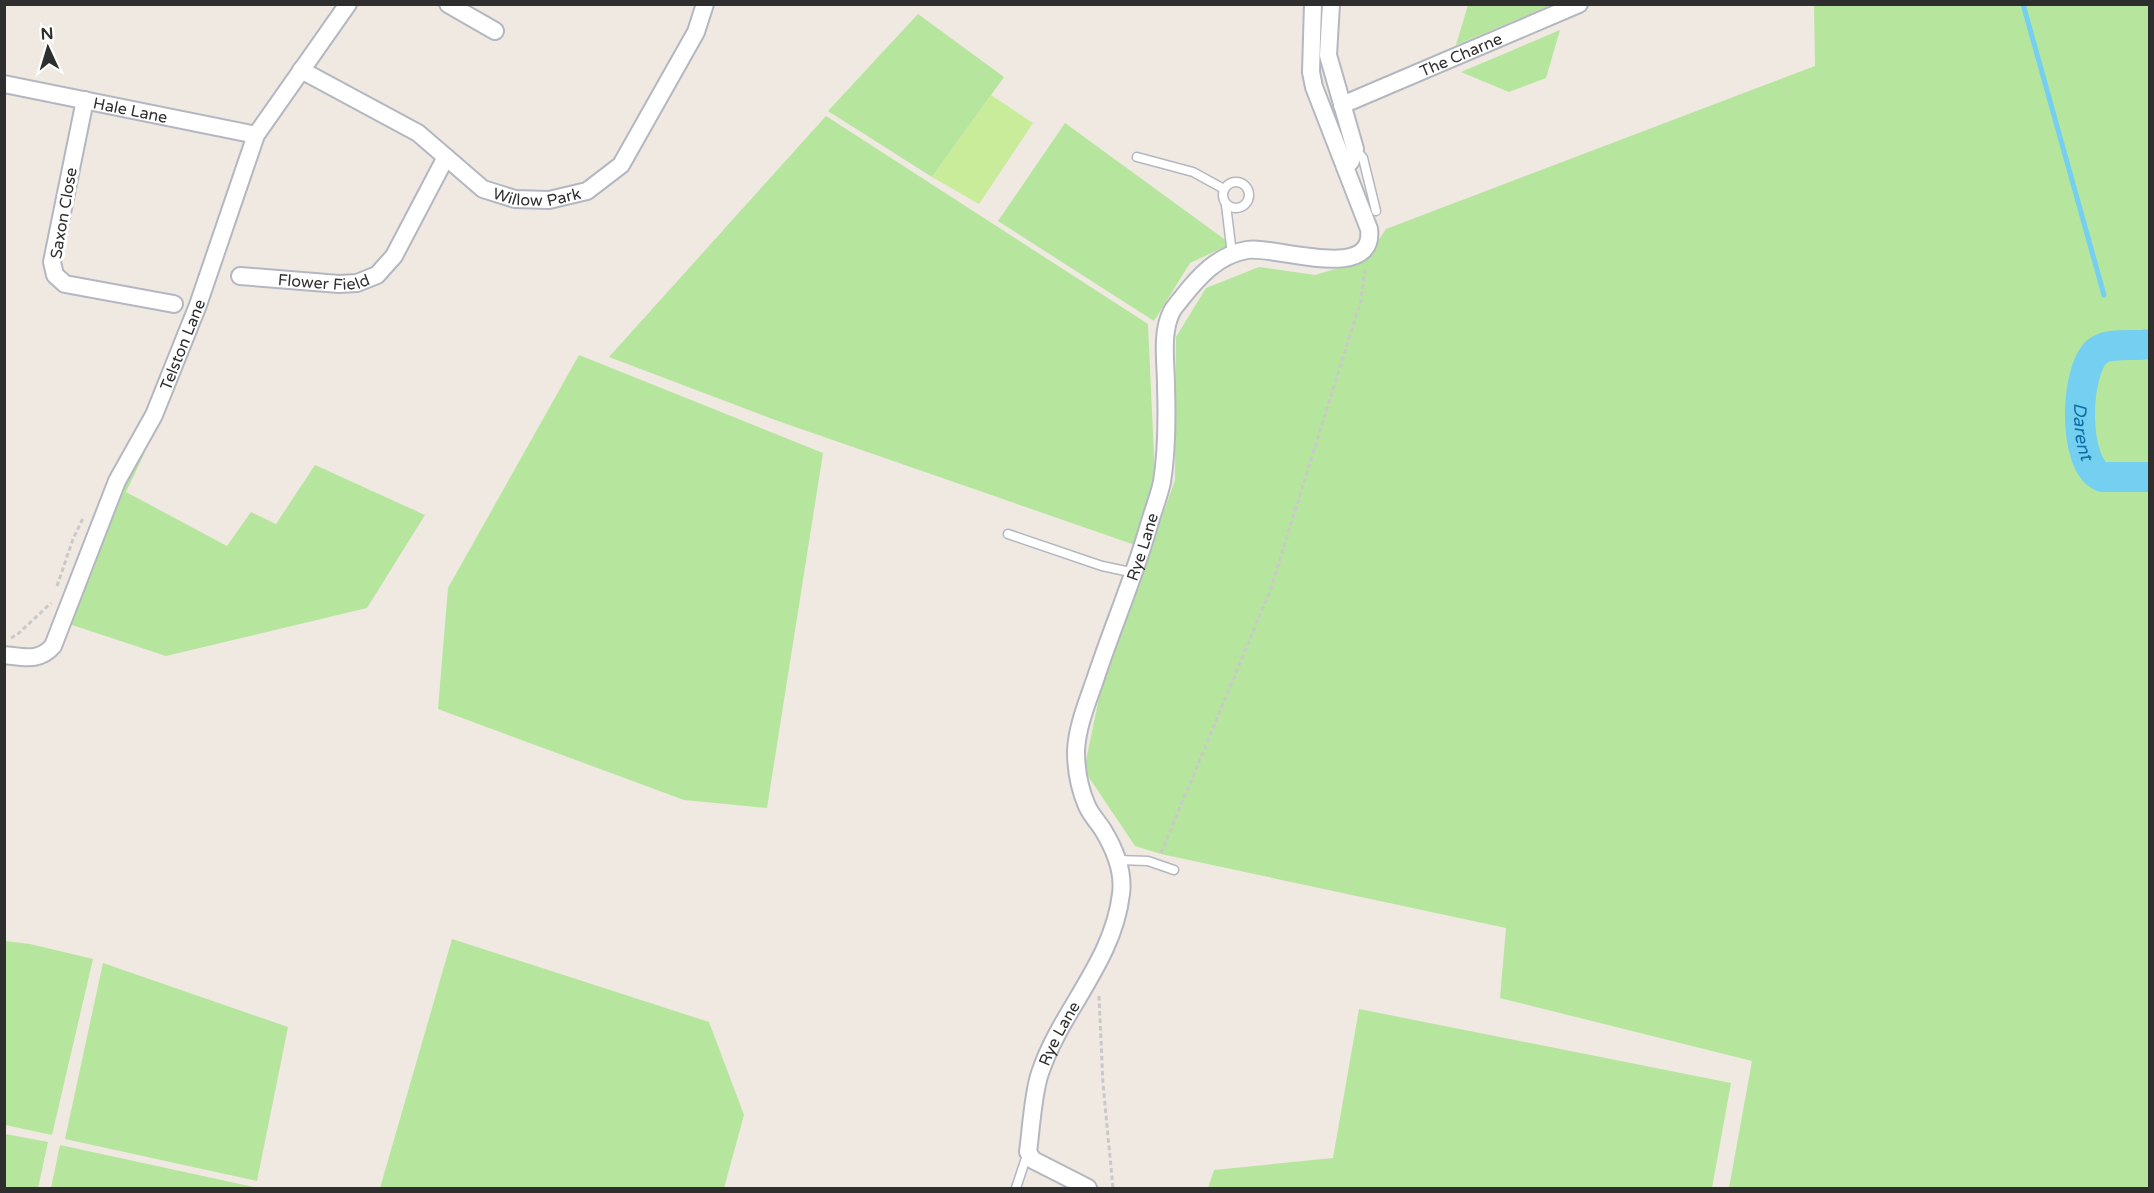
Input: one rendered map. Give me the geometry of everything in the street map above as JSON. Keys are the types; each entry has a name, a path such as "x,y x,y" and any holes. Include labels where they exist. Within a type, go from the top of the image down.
{"street":[{"name":"Telston Lane","path":"4,655 36,657 46,654 53,646 117,481 154,415 198,305 256,135 348,4"},
{"path":"448,4 495,31"},
{"name":"Willow Park","path":"301,70 418,133 483,189 515,199 549,200 587,191 621,165 696,32 705,4"},
{"path":"1313,4 1311,72 1314,87 1369,229 1369,240 1364,249"},
{"path":"1331,4 1328,55 1355,149 1351,161 1345,167"},
{"name":"The Charne","path":"1342,105 1579,4"},
{"name":"Hale Lane","path":"4,84 256,135"},
{"name":"Saxon Close","path":"85,100 52,262 56,275 64,284 174,304"},
{"name":"Flower Field","path":"240,276 339,284 357,283 377,275 394,256 446,157"},
{"name":"Rye Lane","path":"1028,1152 1039,1075 1063,1023 1098,966 1115,921 1122,891 1118,860 1105,833 1088,808 1080,786 1076,754 1078,737 1092,688 1135,573 1162,482 1166,409 1166,337 1171,313 1195,281 1215,262 1244,250 1263,249 1325,259 1347,258 1364,249"},
{"path":"1028,1152 1033,1160 1088,1188"}],"lane":[{"path":"1355,149 1363,158 1376,211"},
{"path":"1137,157 1193,172 1224,189"},
{"path":"1226,205 1234,208 1243,207 1249,195 1246,187 1238,183 1230,184 1224,189 1223,197 1232,254"},
{"path":"1008,534 1102,566 1135,573"},
{"path":"1118,860 1148,861 1174,870"},
{"path":"1016,1188 1028,1152"}],"path":[{"path":"1148,861 1161,854 1270,591 1361,300 1366,260 1364,249"},
{"path":"4,642 19,633 51,603 73,539 86,512"},
{"path":"1098,966 1103,1084 1113,1188"}],"green space":[{"path":"1545,4 1549,6 1456,45 1468,5"},
{"path":"1814,5 2149,5 2149,1188 1729,1188 1752,1061 1500,998 1506,928 1161,854 1135,846 1084,770 1100,693 1175,480 1176,337 1206,288 1259,267 1315,275 1365,260 1386,229 1815,66"},
{"path":"918,14 1004,77 932,177 828,111"},
{"path":"1560,30 1546,78 1509,92 1461,72"},
{"path":"991,95 1033,123 979,204 932,177"},
{"path":"826,116 1148,324 1155,477 1135,545 778,421 609,357"},
{"path":"1065,123 1231,244 1190,263 1154,321 998,221"},
{"path":"579,355 823,453 767,808 684,800 438,709 448,588"},
{"path":"137,449 145,452 126,492 227,546 251,512 276,524 315,465 425,515 367,608 166,656 66,623"},
{"path":"452,939 709,1022 744,1115 724,1188 380,1188"},
{"path":"5,941 30,944 93,959 52,1135 5,1125"},
{"path":"103,963 288,1027 257,1181 65,1139"},
{"path":"1359,1009 1731,1083 1712,1188 1208,1188 1214,1170 1333,1158"},
{"path":"5,1134 48,1142 38,1188 5,1188"},
{"path":"60,1145 258,1188 51,1188"}],"waterway":[{"path":"2023,4 2104,295"},
{"name":"Darent","path":"2150,344 2117,345 2099,350 2091,360 2085,376 2080,416 2086,455 2093,469 2103,477 2150,477"}]}
